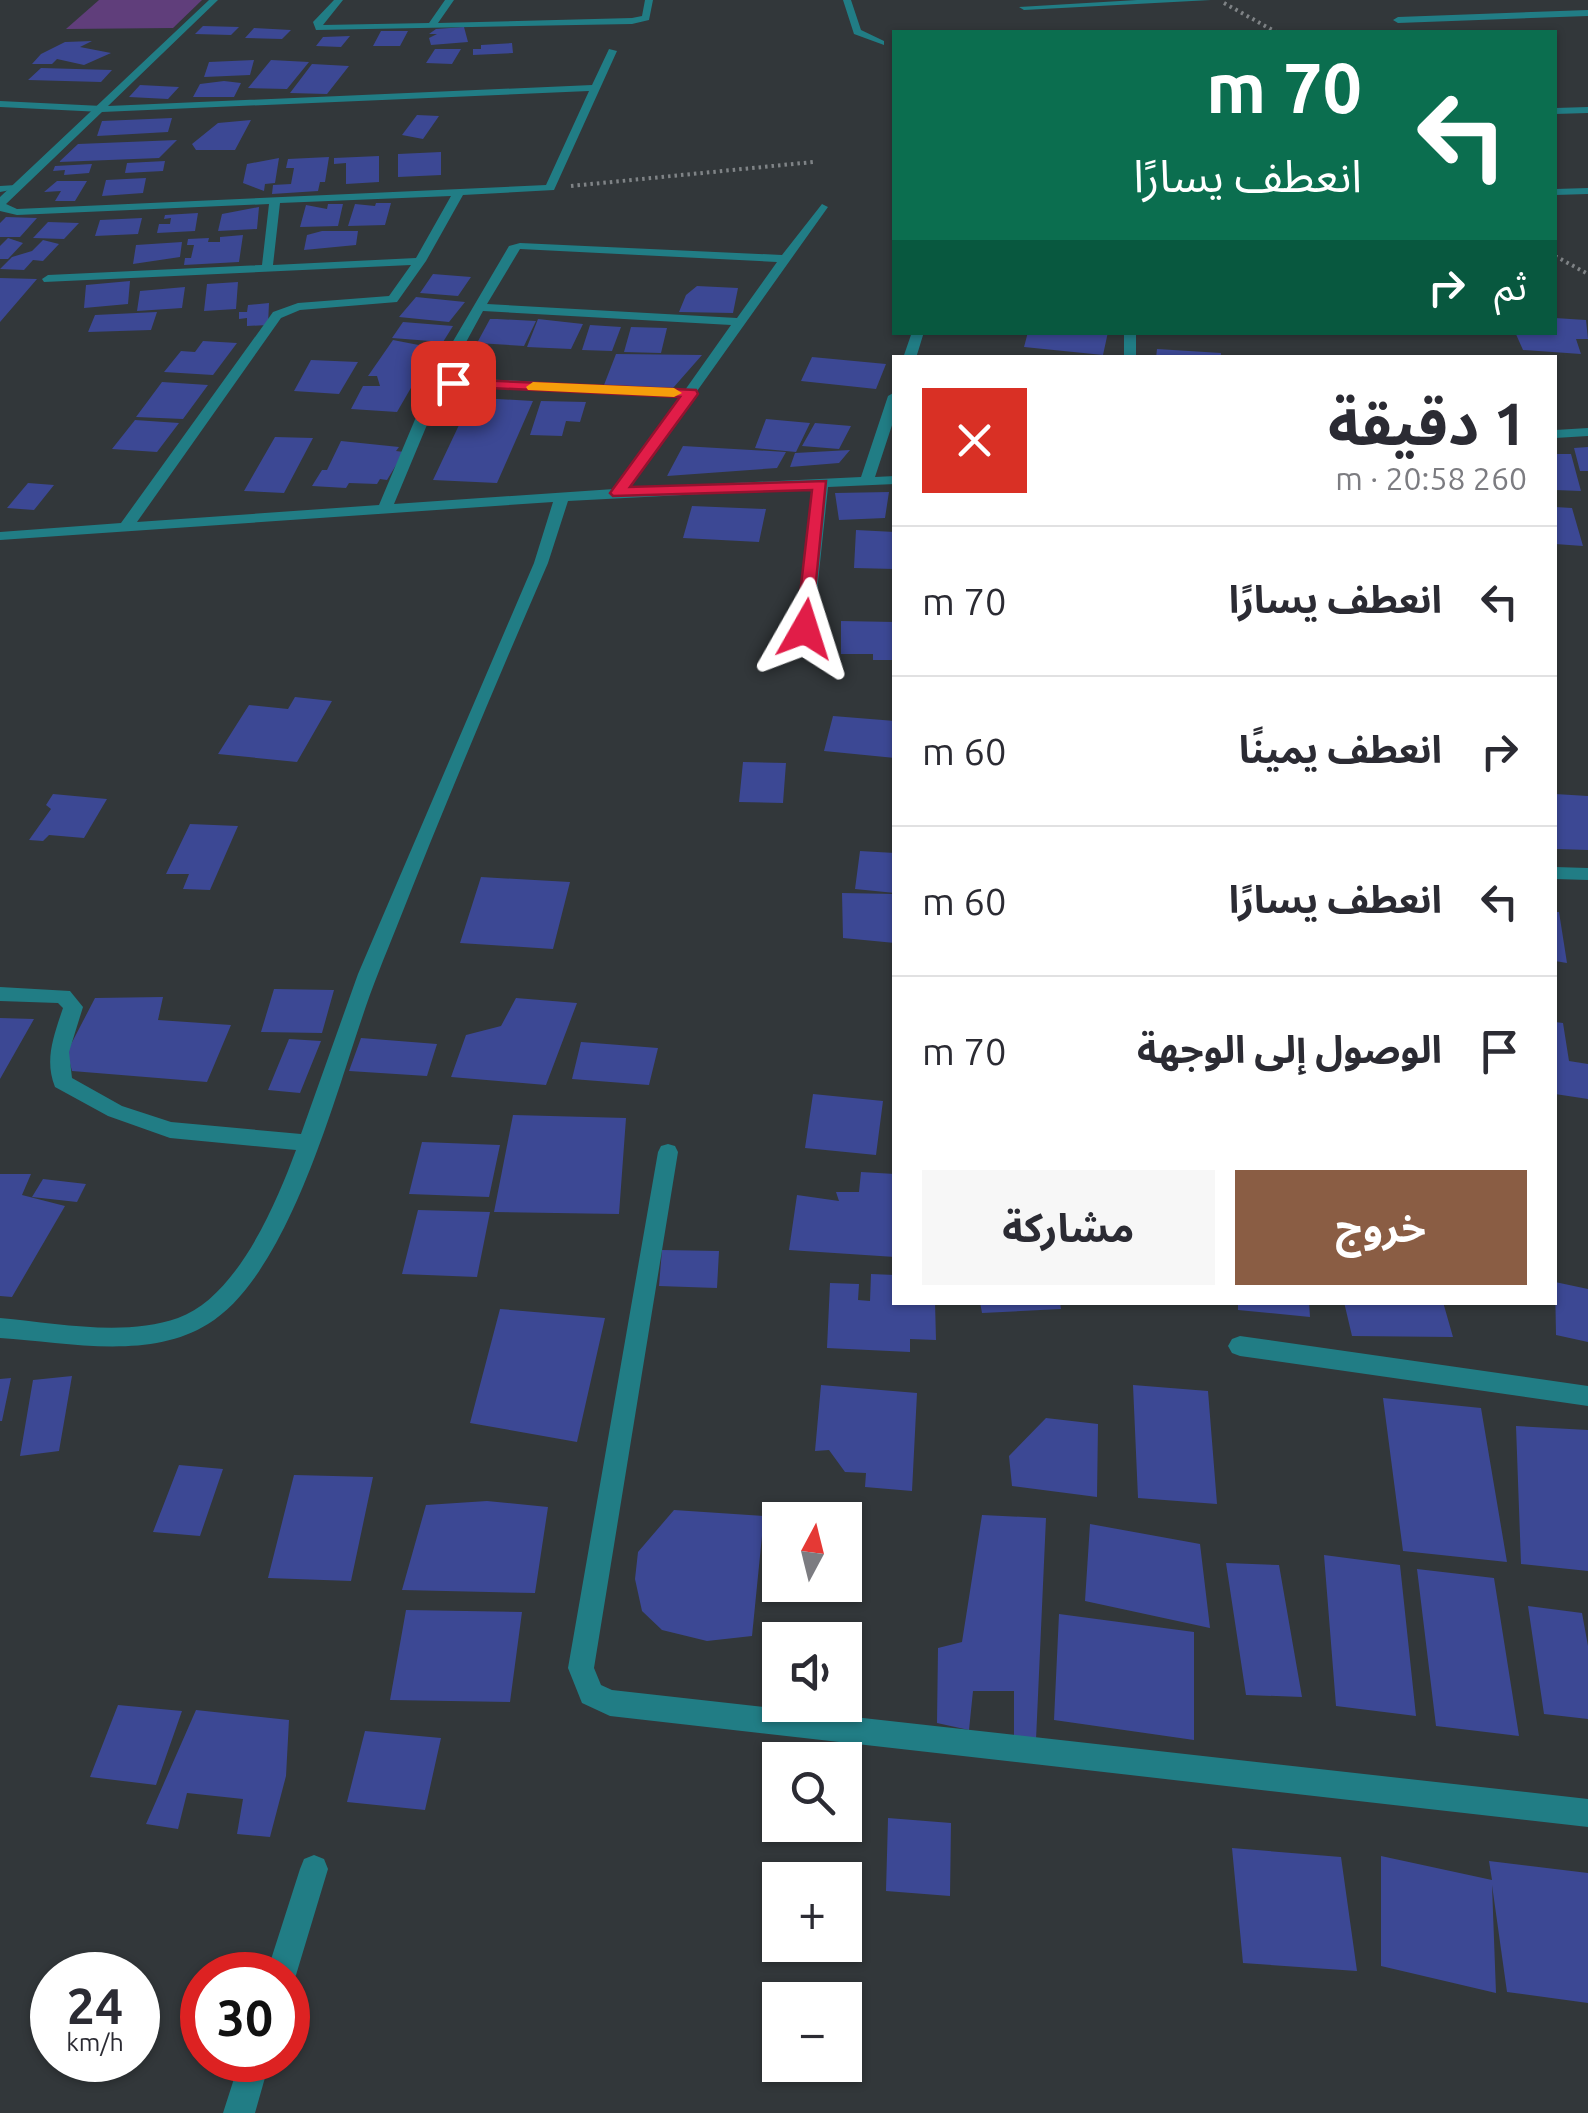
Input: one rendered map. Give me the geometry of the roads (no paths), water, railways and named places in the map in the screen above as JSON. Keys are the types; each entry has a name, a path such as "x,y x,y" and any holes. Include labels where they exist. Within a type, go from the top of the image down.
{"street":[{"path":"214,0 0,204 6,212 550,188 612,51"},
{"path":"339,0 316,26 328,29 632,21 646,18 649,0"},
{"path":"432,24 450,0"},
{"path":"847,0 857,32 881,42"},
{"path":"1024,7 1207,0"},
{"path":"1398,20 1588,13"},
{"path":"102,109 594,88"},
{"path":"1557,111 1588,110"},
{"path":"126,527 277,315 298,307 393,300 460,190"},
{"path":"1557,192 1588,191"},
{"path":"267,269 276,199"},
{"path":"618,493 822,207"},
{"path":"384,508 441,372 513,248 786,259"},
{"path":"48,280 420,261"},
{"path":"482,307 741,322"},
{"path":"440,379 453,383 690,394"},
{"path":"866,482 892,405"},
{"path":"1557,434 1588,432"},
{"path":"0,536 618,493 892,480"},
{"path":"805,629 821,484"},
{"path":"0,1328 154,1332 200,1318 238,1282 265,1240 308,1143 366,979 541,562 562,497"},
{"path":"1557,872 1588,874"},
{"path":"0,994 63,996 73,1007 59,1052 62,1082 86,1097 170,1130 308,1143"},
{"path":"668,1152 580,1668 591,1694 610,1702 1588,1813"},
{"path":"1240,1346 1588,1396"},
{"path":"288,1952 314,1868"},
{"path":"238,2113 248,2082"}],"lane":[{"path":"0,104 102,109"},
{"path":"0,189 16,188"}]}
